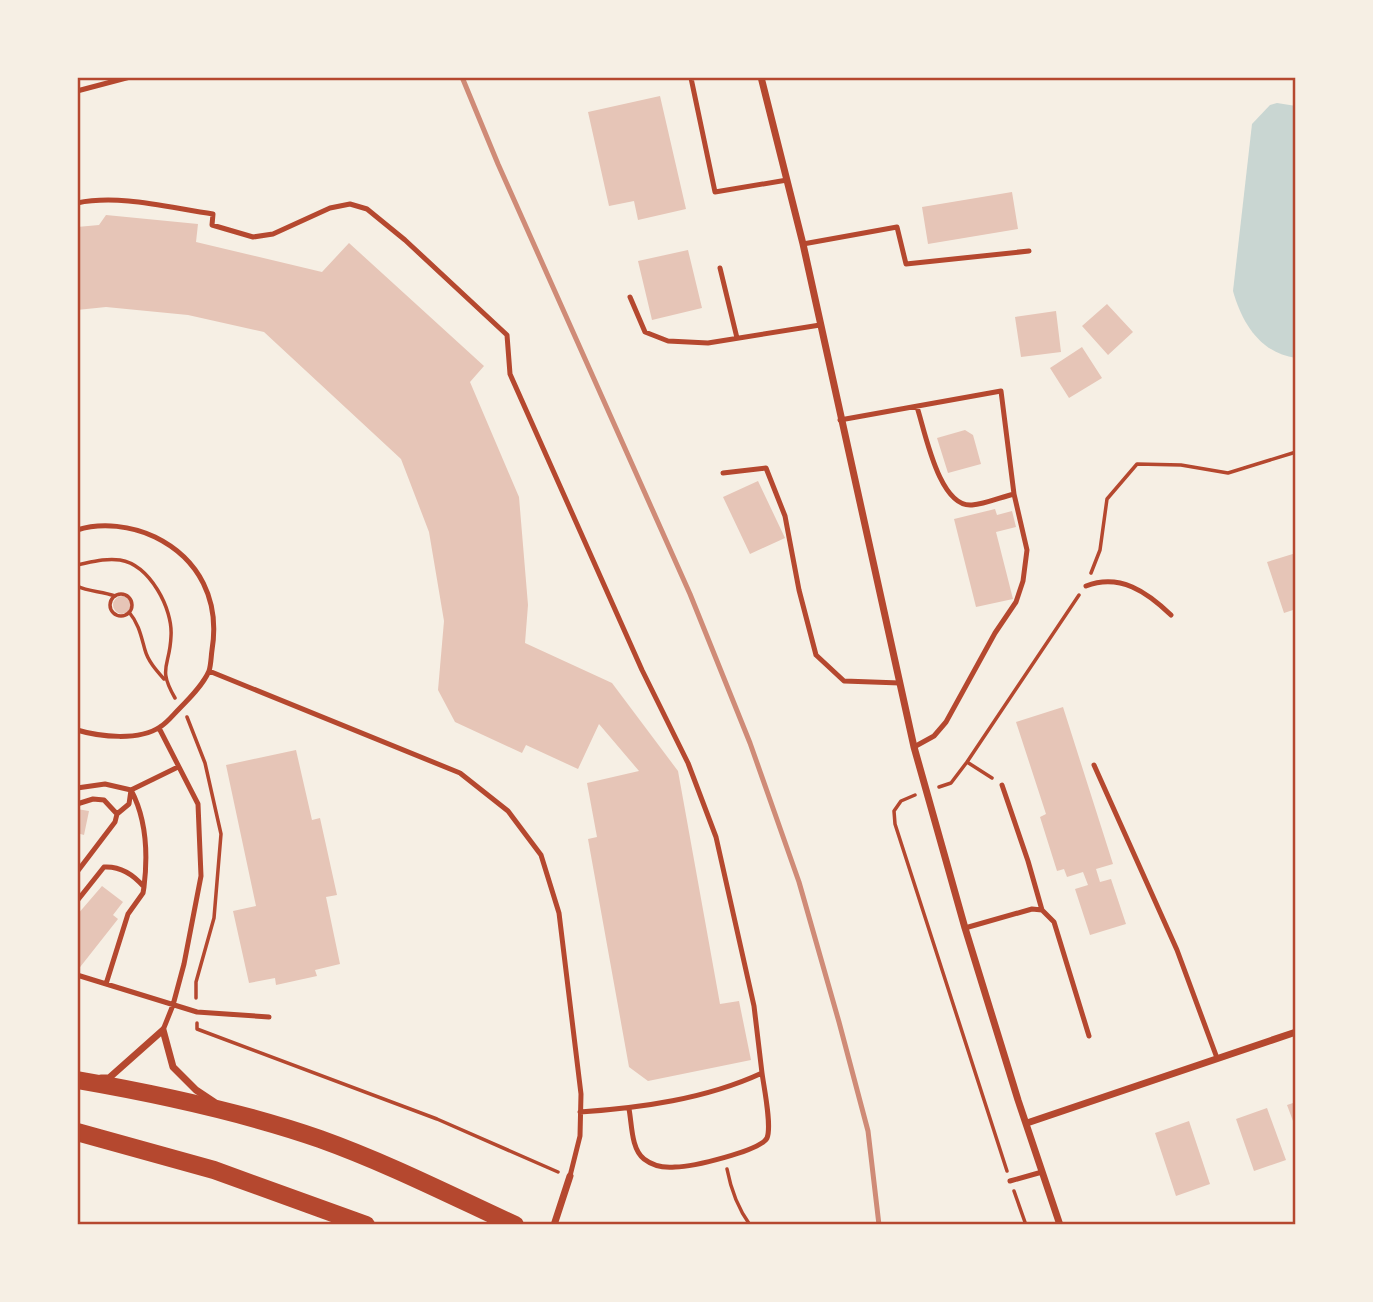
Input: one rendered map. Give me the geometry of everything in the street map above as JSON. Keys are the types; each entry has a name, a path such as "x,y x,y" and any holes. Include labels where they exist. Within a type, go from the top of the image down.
{"main road":[{"path":"77,1079 286,1128 359,1154 515,1225"},
{"path":"77,1132 214,1170 366,1225"}],"street":[{"path":"761,77 803,244 914,747 965,928 1060,1225"},
{"path":"77,1079 109,1078 163,1030 173,1067 196,1090 233,1114"},
{"path":"1027,1123 1296,1032"},
{"path":"554,1225 570,1176"}],"lane":[{"path":"77,91 130,77"},
{"path":"698,77 691,78 715,192 787,180"},
{"path":"77,204 95,200 119,201 213,214 212,225 253,237 273,234 330,208 350,204 367,209 405,240 507,335 510,374 642,670 688,763 716,837 754,1006 768,1135 762,1144 753,1149 724,1157 677,1167 655,1166 642,1158 636,1149 629,1108"},
{"path":"803,244 897,227 906,264 1028,251"},
{"path":"720,268 737,338"},
{"path":"630,297 645,332 668,341 708,343 820,325"},
{"path":"840,420 1001,391 1014,494 1027,551 1023,581 1016,603 995,633 946,722 934,736 914,747"},
{"path":"917,407 941,480 955,500 972,505 1014,494"},
{"path":"723,473 766,468 785,516 799,590 816,655 844,681 900,683"},
{"path":"77,530 109,526 141,530 167,543 193,565 208,590 216,628 209,671 181,707 159,728 131,736 97,736 77,730"},
{"path":"1086,586 1097,582 1122,583 1152,596 1171,615"},
{"path":"209,671 460,773 508,811 541,855 559,913 581,1094 580,1136 570,1176"},
{"path":"159,728 198,804 201,876 184,964 163,1030"},
{"path":"1094,765 1177,950 1217,1058"},
{"path":"77,788 105,785 131,790 178,767"},
{"path":"1002,785 1042,910 1054,922 1088,1036"},
{"path":"77,872 115,822 117,814 128,804 131,790"},
{"path":"106,984 128,914 143,893 144,887 148,854 138,804 131,790"},
{"path":"77,804 93,799 104,800 117,814"},
{"path":"77,901 103,867 118,866 144,887"},
{"path":"965,928 1032,909 1042,910"},
{"path":"77,975 197,1012 269,1017"},
{"path":"580,1112 629,1108 734,1086 762,1073"},
{"path":"1010,1181 1042,1172"}],"path":[{"path":"77,565 102,559 124,561 143,573 163,596 170,615 172,638 164,667 165,681"},
{"path":"77,586 115,596"},
{"path":"125,593 132,601 132,609 126,616 117,617 109,609 115,596 125,593"},
{"path":"129,612 138,627 145,653 190,720 192,734 205,763 221,834 214,918 196,982 197,1030 437,1119 570,1176"},
{"path":"967,762 1002,785"},
{"path":"927,791 901,801 894,811 895,824 1026,1225"},
{"path":"724,1157 731,1189 740,1211 750,1225"}],"shaded area":[{"path":"1277,103 1296,106 1296,358 1272,350 1254,335 1233,291 1252,124 1270,105"}],"building":[{"path":"660,96 686,209 638,220 634,201 609,206 588,112"},
{"path":"1012,192 1018,229 928,244 922,207"},
{"path":"106,215 198,224 196,242 322,272 349,243 484,366 470,382 519,497 528,605 525,643 612,683 678,771 720,1004 739,1001 751,1060 648,1081 629,1067 588,839 597,837 587,783 639,771 599,724 578,769 526,745 522,753 455,722 438,690 444,621 429,532 401,459 264,332 188,315 106,307 77,310 77,227 99,225"},
{"path":"688,250 702,308 652,320 638,261"},
{"path":"1107,304 1133,332 1108,355 1082,326"},
{"path":"1056,311 1061,352 1021,357 1015,317"},
{"path":"1082,347 1102,378 1069,398 1050,368"},
{"path":"965,430 973,435 981,464 948,473 937,438"},
{"path":"758,481 785,538 750,554 723,497"},
{"path":"995,509 997,515 1012,511 1016,527 996,532 1013,599 976,607 954,519"},
{"path":"1296,553 1296,609 1284,613 1267,562"},
{"path":"122,596 128,599 131,605 128,611 122,614 116,611 113,605 116,599"},
{"path":"1063,707 1113,864 1096,869 1100,882 1111,879 1126,924 1090,935 1075,889 1088,885 1083,872 1067,877 1064,869 1057,871 1040,817 1046,814 1016,722"},
{"path":"296,750 312,820 320,818 337,895 326,897 340,964 315,970 317,976 276,985 275,978 249,983 233,911 256,906 226,765"},
{"path":"77,809 89,811 84,835 77,833"},
{"path":"102,886 123,902 113,915 118,919 77,971 77,915"},
{"path":"1296,1102 1296,1129 1287,1105"},
{"path":"1267,1108 1286,1160 1254,1171 1236,1119"},
{"path":"1189,1121 1210,1184 1176,1196 1155,1133"}],"railway":[{"path":"462,77 498,164 690,594 750,743 799,882 839,1022 868,1131 879,1225"}]}
